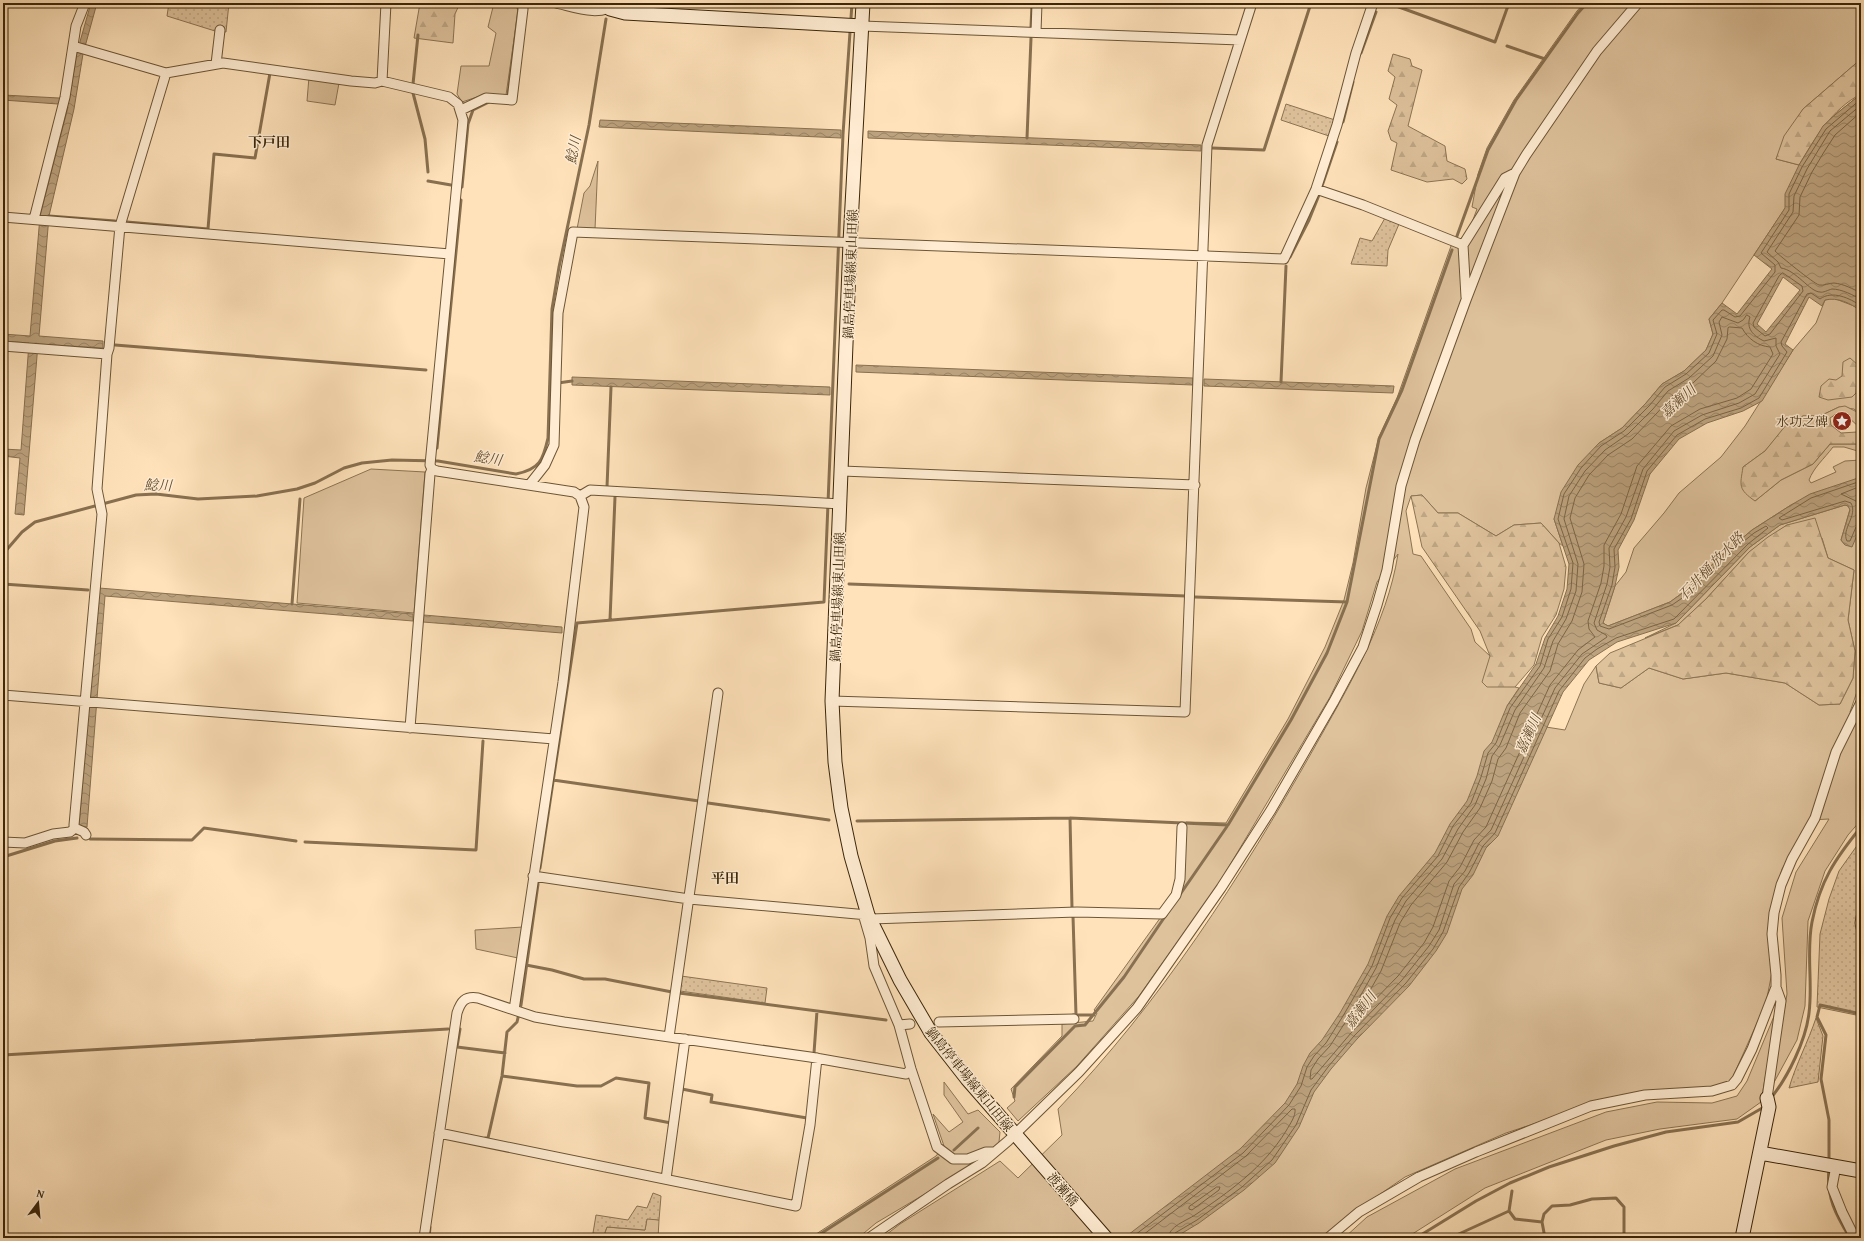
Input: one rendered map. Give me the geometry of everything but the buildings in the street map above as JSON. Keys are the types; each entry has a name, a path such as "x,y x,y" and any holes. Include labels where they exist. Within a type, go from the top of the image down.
{"main road":[{"name":"鍋島停車場線東山田線","path":"863,3 843,242 842,471 832,503 832,700 835,762 841,808 851,856 867,916 900,980 931,1033 1018,1137"},
{"path":"610,5 625,13 862,26"},
{"path":"1742,1238 1760,1153 1768,1102"},
{"name":"渡瀬橋","path":"1018,1137 1106,1238"},
{"path":"1760,1153 1861,1171"}],"street":[{"path":"35,219 65,97 68,69 76,26 85,3"},
{"path":"382,81 386,3"},
{"path":"461,110 486,98 512,100 523,9 522,3"},
{"path":"556,3 597,11 610,5"},
{"path":"1036,32 1037,3"},
{"path":"832,700 1185,712 1207,145 1252,3"},
{"path":"530,484 545,465 554,445 558,313 573,232 1284,259 1316,189 1338,125 1356,53 1372,3"},
{"path":"869,1238 948,1184 982,1163 995,1152 1018,1137 1137,1008 1221,888 1271,810 1333,703 1363,646 1377,605 1386,570 1401,486 1415,440 1466,300 1516,173 1526,155 1597,51 1638,3"},
{"path":"862,26 1240,40"},
{"path":"216,64 220,30"},
{"path":"73,46 166,73 223,63 369,83 382,81 449,97 458,104 461,110 463,120 429,482 410,728"},
{"path":"3,842 25,843 53,834 70,832 75,828 84,702 102,510 97,495 107,354 109,348 120,226 166,73"},
{"path":"1466,300 1463,245 1505,178 1516,173"},
{"path":"1316,189 1363,205 1463,245"},
{"path":"3,217 450,254"},
{"path":"3,346 107,354"},
{"path":"431,467 437,471 530,484 574,492 580,496 584,507 564,675 533,876 518,1011"},
{"path":"842,471 1195,485"},
{"path":"580,496 590,490 832,503"},
{"path":"669,1037 718,693"},
{"path":"3,695 554,739"},
{"path":"1768,1102 1781,1001 1776,987 1772,934 1774,913 1781,885 1792,859 1815,818 1836,752 1861,702"},
{"path":"533,876 689,899 867,916 1077,912 1162,914 1176,895 1180,879 1182,827"},
{"path":"75,828 84,832 86,835"},
{"path":"867,916 874,966 899,1025 911,1069 937,1147 953,1159 968,1159 986,1152 995,1152"},
{"path":"1861,918 1861,928"},
{"path":"1328,1238 1359,1212 1419,1177 1470,1154 1591,1106 1645,1094 1712,1091 1732,1085 1738,1079 1752,1049 1776,987"},
{"path":"424,1238 460,1004 464,999 470,997 478,998 518,1011 564,1022 817,1058 906,1074 911,1069"},
{"path":"939,1022 1074,1019"},
{"path":"899,1025 910,1024"},
{"path":"666,1179 685,1040"},
{"path":"439,1133 796,1206 810,1125 817,1058"},
{"path":"1830,1165 1832,1187 1855,1238"}],"green space":[{"path":"169,3 229,3 226,32 215,31 167,16"},
{"path":"420,3 460,3 455,14 453,43 414,38"},
{"path":"494,3 516,3 518,12 506,95 486,94 462,102 457,94 461,66 489,66 496,33 488,27"},
{"path":"1584,3 1861,3 1861,59 1803,109 1776,159 1799,165 1836,114 1861,94 1722,303 1709,319 1713,334 1706,350 1684,371 1662,384 1622,428 1599,443 1554,519 1563,546 1541,523 1514,525 1496,536 1458,513 1438,513 1422,495 1411,496 1406,511 1413,554 1421,556 1471,629 1475,642 1490,656 1515,687 1519,688 1507,706 1546,727 1565,730 1584,684 1596,666 1599,683 1621,688 1649,668 1683,679 1726,673 1785,683 1819,705 1840,704 1853,678 1855,651 1848,620 1854,570 1828,558 1822,538 1787,525 1749,552 1706,599 1678,625 1645,638 1676,623 1750,547 1780,525 1845,505 1850,509 1841,540 1845,545 1861,526 1861,680 1850,712 1861,706 1861,820 1848,835 1825,871 1808,921 1805,1006 1797,1040 1771,1088 1787,994 1782,918 1796,872 1829,819 1810,820 1782,869 1773,901 1772,972 1766,1003 1731,1081 1719,1087 1609,1099 1506,1133 1405,1177 1344,1219 1322,1238 882,1238 900,1224 1000,1161 1018,1178 1062,1135 1058,1109 1131,1026 1165,982 1228,891 1286,798 1352,680 1364,655 1385,606 1393,580 1398,554 1377,582 1362,631 1330,697 1218,885 1139,996 1077,1066 1018,1121 1007,1108 1015,1101 1011,1089 1062,1036 1062,1024 1093,1021 1097,1013 1094,1010 1181,889 1186,822 1226,823 1288,719 1325,647 1344,600 1353,563 1366,488 1379,437 1397,398 1451,246 1468,233 1477,209 1472,207 1478,174 1487,148 1514,100"},
{"path":"1393,54 1410,59 1412,66 1422,70 1408,126 1445,146 1447,161 1465,169 1467,179 1462,184 1453,179 1427,182 1391,170 1397,143 1391,140 1388,131 1397,105 1389,99 1395,77 1388,71"},
{"path":"1861,59 1861,94 1841,108 1825,125 1799,165 1776,159 1784,136 1803,109"},
{"path":"309,77 339,83 335,105 307,101"},
{"path":"1286,104 1335,120 1329,136 1281,120"},
{"path":"598,161 595,229 577,229 584,193 590,186"},
{"path":"1385,218 1399,224 1388,250 1387,266 1351,264 1360,238 1372,241"},
{"path":"1833,298 1854,306 1861,311 1861,413 1854,409 1839,407 1820,416 1803,416 1787,425 1765,451 1743,467 1755,501 1781,480 1813,464 1830,444 1861,444 1861,452 1844,447 1833,447 1816,467 1809,480 1811,483 1836,472 1833,467 1845,461 1861,460 1861,477 1791,505 1752,530 1720,557 1685,591 1670,602 1608,626 1603,623 1615,586 1626,572 1634,548 1679,493 1721,457 1745,426 1793,350 1816,323 1825,300"},
{"path":"1850,358 1858,365 1856,393 1852,397 1828,400 1819,397 1821,386 1829,379 1836,380 1842,376 1843,362"},
{"path":"1845,406 1861,413 1861,444 1830,444 1813,464 1781,480 1755,501 1743,490 1741,479 1743,467 1765,451 1786,425 1803,416 1820,416 1839,407","holes":["1838,413 1848,417 1859,427 1857,432 1841,433 1831,425 1830,418"]},
{"path":"371,469 425,472 414,613 297,603 304,498"},
{"path":"1422,495 1438,513 1458,513 1496,536 1514,525 1541,523 1559,543 1566,567 1564,589 1556,615 1542,637 1534,665 1515,687 1487,687 1482,682 1490,656 1480,631 1422,547 1411,496"},
{"path":"1815,518 1828,558 1854,570 1848,620 1855,651 1853,678 1840,704 1819,705 1785,683 1726,673 1683,679 1649,668 1621,688 1599,683 1596,666 1610,653 1678,625 1706,599 1749,552 1768,537 1787,525"},
{"path":"1861,840 1861,1016 1817,1007 1820,934 1829,899 1839,871"},
{"path":"523,927 518,958 476,949 475,930"},
{"path":"681,976 767,988 765,1003 680,991"},
{"path":"1777,1009 1761,1102 1737,1119 1660,1129 1606,1140 1485,1188 1406,1238 1344,1238 1367,1217 1455,1169 1606,1112 1657,1102 1712,1103 1737,1096 1747,1081"},
{"path":"1816,1018 1823,1036 1818,1082 1789,1088 1795,1070"},
{"path":"944,1082 968,1114 978,1110 1000,1132 999,1142 977,1163 876,1223 858,1238 810,1238 936,1156 944,1146 933,1114 949,1132 963,1122 944,1095"},
{"path":"653,1193 661,1196 659,1220 647,1219 645,1230 607,1227 604,1235 593,1233 596,1215 628,1220 637,1206 647,1208"},
{"path":"647,1218 659,1220 658,1238 617,1238 604,1235 607,1227 645,1230"}],"water":[{"path":"91,3 97,3 83,54 74,109 49,216 39,336 103,341 103,348 38,344 24,515 15,514 20,458 3,456 3,449 21,450 29,343 3,341 3,334 30,336 40,216 68,107 58,104 3,100 3,95 59,98 69,101 77,52"},
{"path":"1861,94 1861,311 1853,305 1835,299 1825,300 1822,306 1809,297 1785,344 1793,350 1762,401 1743,411 1707,423 1679,439 1650,474 1634,520 1618,550 1619,567 1615,586 1603,623 1608,626 1670,602 1685,591 1720,557 1752,530 1810,494 1861,477 1861,526 1852,547 1845,545 1841,540 1850,510 1848,506 1845,505 1780,525 1750,547 1676,623 1617,642 1589,660 1563,692 1498,836 1486,848 1473,875 1462,889 1447,933 1436,951 1409,986 1357,1039 1331,1069 1314,1092 1299,1127 1275,1163 1244,1190 1199,1223 1174,1238 1124,1238 1240,1149 1285,1103 1297,1084 1303,1066 1310,1053 1322,1040 1340,1013 1368,964 1387,916 1399,896 1435,853 1450,824 1467,801 1477,776 1484,751 1492,742 1507,706 1536,664 1545,638 1558,616 1567,589 1569,564 1554,519 1561,492 1578,465 1599,443 1622,428 1662,384 1684,371 1706,350 1713,334 1709,319 1722,303 1737,314 1772,269 1754,255 1785,208 1785,194 1799,165 1823,126","holes":["1783,277 1800,290 1766,332 1757,324"]},
{"path":"600,120 841,130 841,138 599,127"},
{"path":"868,131 1201,145 1201,151 868,138"},
{"path":"856,365 1193,378 1193,385 856,372"},
{"path":"572,377 830,387 830,395 572,385"},
{"path":"1204,379 1394,386 1393,393 1204,386"},
{"path":"99,588 413,614 413,621 105,596 87,827 79,826"},
{"path":"424,615 562,627 562,633 423,622"}],"waterway":[{"path":"508,94 519,8 516,3"},
{"path":"851,18 852,3"},
{"path":"1031,27 1032,3"},
{"path":"1212,148 1264,150 1311,3"},
{"path":"1388,3 1495,42 1509,3"},
{"path":"1457,236 1488,150 1516,100 1578,13 1587,3"},
{"path":"1361,53 1376,12"},
{"name":"鯰川","path":"3,554 22,532 35,522 136,495 156,494 198,499 257,496 297,489 315,483 344,468 362,463 392,460 438,461 516,474 524,472 535,466 542,458 548,438 552,309 559,267 589,125 606,19"},
{"path":"540,868 577,623 824,602 843,134 850,32"},
{"path":"413,84 418,35"},
{"path":"1027,138 1031,38"},
{"path":"1507,46 1545,59"},
{"path":"127,222 208,229 214,154 255,158 270,73"},
{"path":"1343,122 1353,82"},
{"path":"413,93 425,139 428,172"},
{"path":"462,187 468,124 473,110 489,102"},
{"path":"1322,186 1337,142"},
{"path":"428,181 451,185"},
{"path":"1290,257 1309,220 1319,195"},
{"path":"437,448 461,200"},
{"path":"49,216 115,221"},
{"path":"1179,896 1228,825 1291,720 1327,653 1347,602 1379,439 1402,390 1452,250"},
{"path":"1281,382 1286,266"},
{"path":"115,345 426,370"},
{"path":"558,383 572,381"},
{"path":"607,487 611,387"},
{"path":"610,620 615,497"},
{"path":"292,604 300,499"},
{"path":"3,584 88,590"},
{"path":"849,584 1186,596"},
{"path":"1195,597 1347,602"},
{"path":"305,842 476,850 483,741"},
{"path":"553,780 699,801"},
{"path":"708,803 829,820"},
{"path":"1070,818 1072,908"},
{"path":"857,821 1070,818 1228,825"},
{"path":"1771,1098 1790,1069 1800,1046 1807,1024 1810,1002 1810,933 1819,894 1836,860 1861,827"},
{"path":"90,839 192,840 204,828 296,841"},
{"path":"3,857 55,841 77,838"},
{"path":"485,1138 488,1138 502,1076 507,1032 517,1022 521,1005 538,884"},
{"path":"1014,1097 1015,1087 1075,1026 1085,1025 1124,977 1166,915"},
{"path":"1073,916 1076,1015"},
{"path":"526,965 552,970 584,979 605,979 672,992"},
{"path":"679,993 886,1020"},
{"path":"1829,1161 1829,1120 1821,1079 1826,1035 1817,1017 1820,1005 1861,1014"},
{"path":"814,1053 817,1011"},
{"path":"1073,1015 1094,1015"},
{"path":"3,1055 448,1029"},
{"path":"460,1029 457,1047 505,1053"},
{"path":"502,1076 577,1086 601,1086 616,1078 649,1083 645,1118 671,1123"},
{"path":"682,1092 682,1089 712,1095 711,1102 807,1118 808,1116"},
{"path":"1416,1238 1476,1201 1510,1183 1549,1167 1614,1146 1666,1132 1738,1122 1764,1107"},
{"path":"954,1150 978,1128"},
{"path":"814,1238 938,1158"},
{"path":"1829,1169 1828,1179 1833,1205 1850,1238"},
{"path":"1512,1191 1509,1211 1515,1219 1542,1222 1545,1238"},
{"path":"1542,1222 1544,1214 1552,1206 1570,1205 1592,1199 1616,1198 1624,1207 1624,1238"},
{"path":"1450,1238 1509,1211"},
{"path":"429,1238 430,1227"}],"place":[{"name":"水功之碑","path":"1842,421"}],"district":[{"name":"下戸田","path":"269,142"},
{"name":"平田","path":"725,878"}],"water label":[{"name":"嘉瀬川","path":"1678,401"},
{"name":"石井樋 放水路","path":"1711,566"},
{"name":"嘉瀬川","path":"1528,734"},
{"name":"嘉瀬川","path":"1360,1010"}]}
